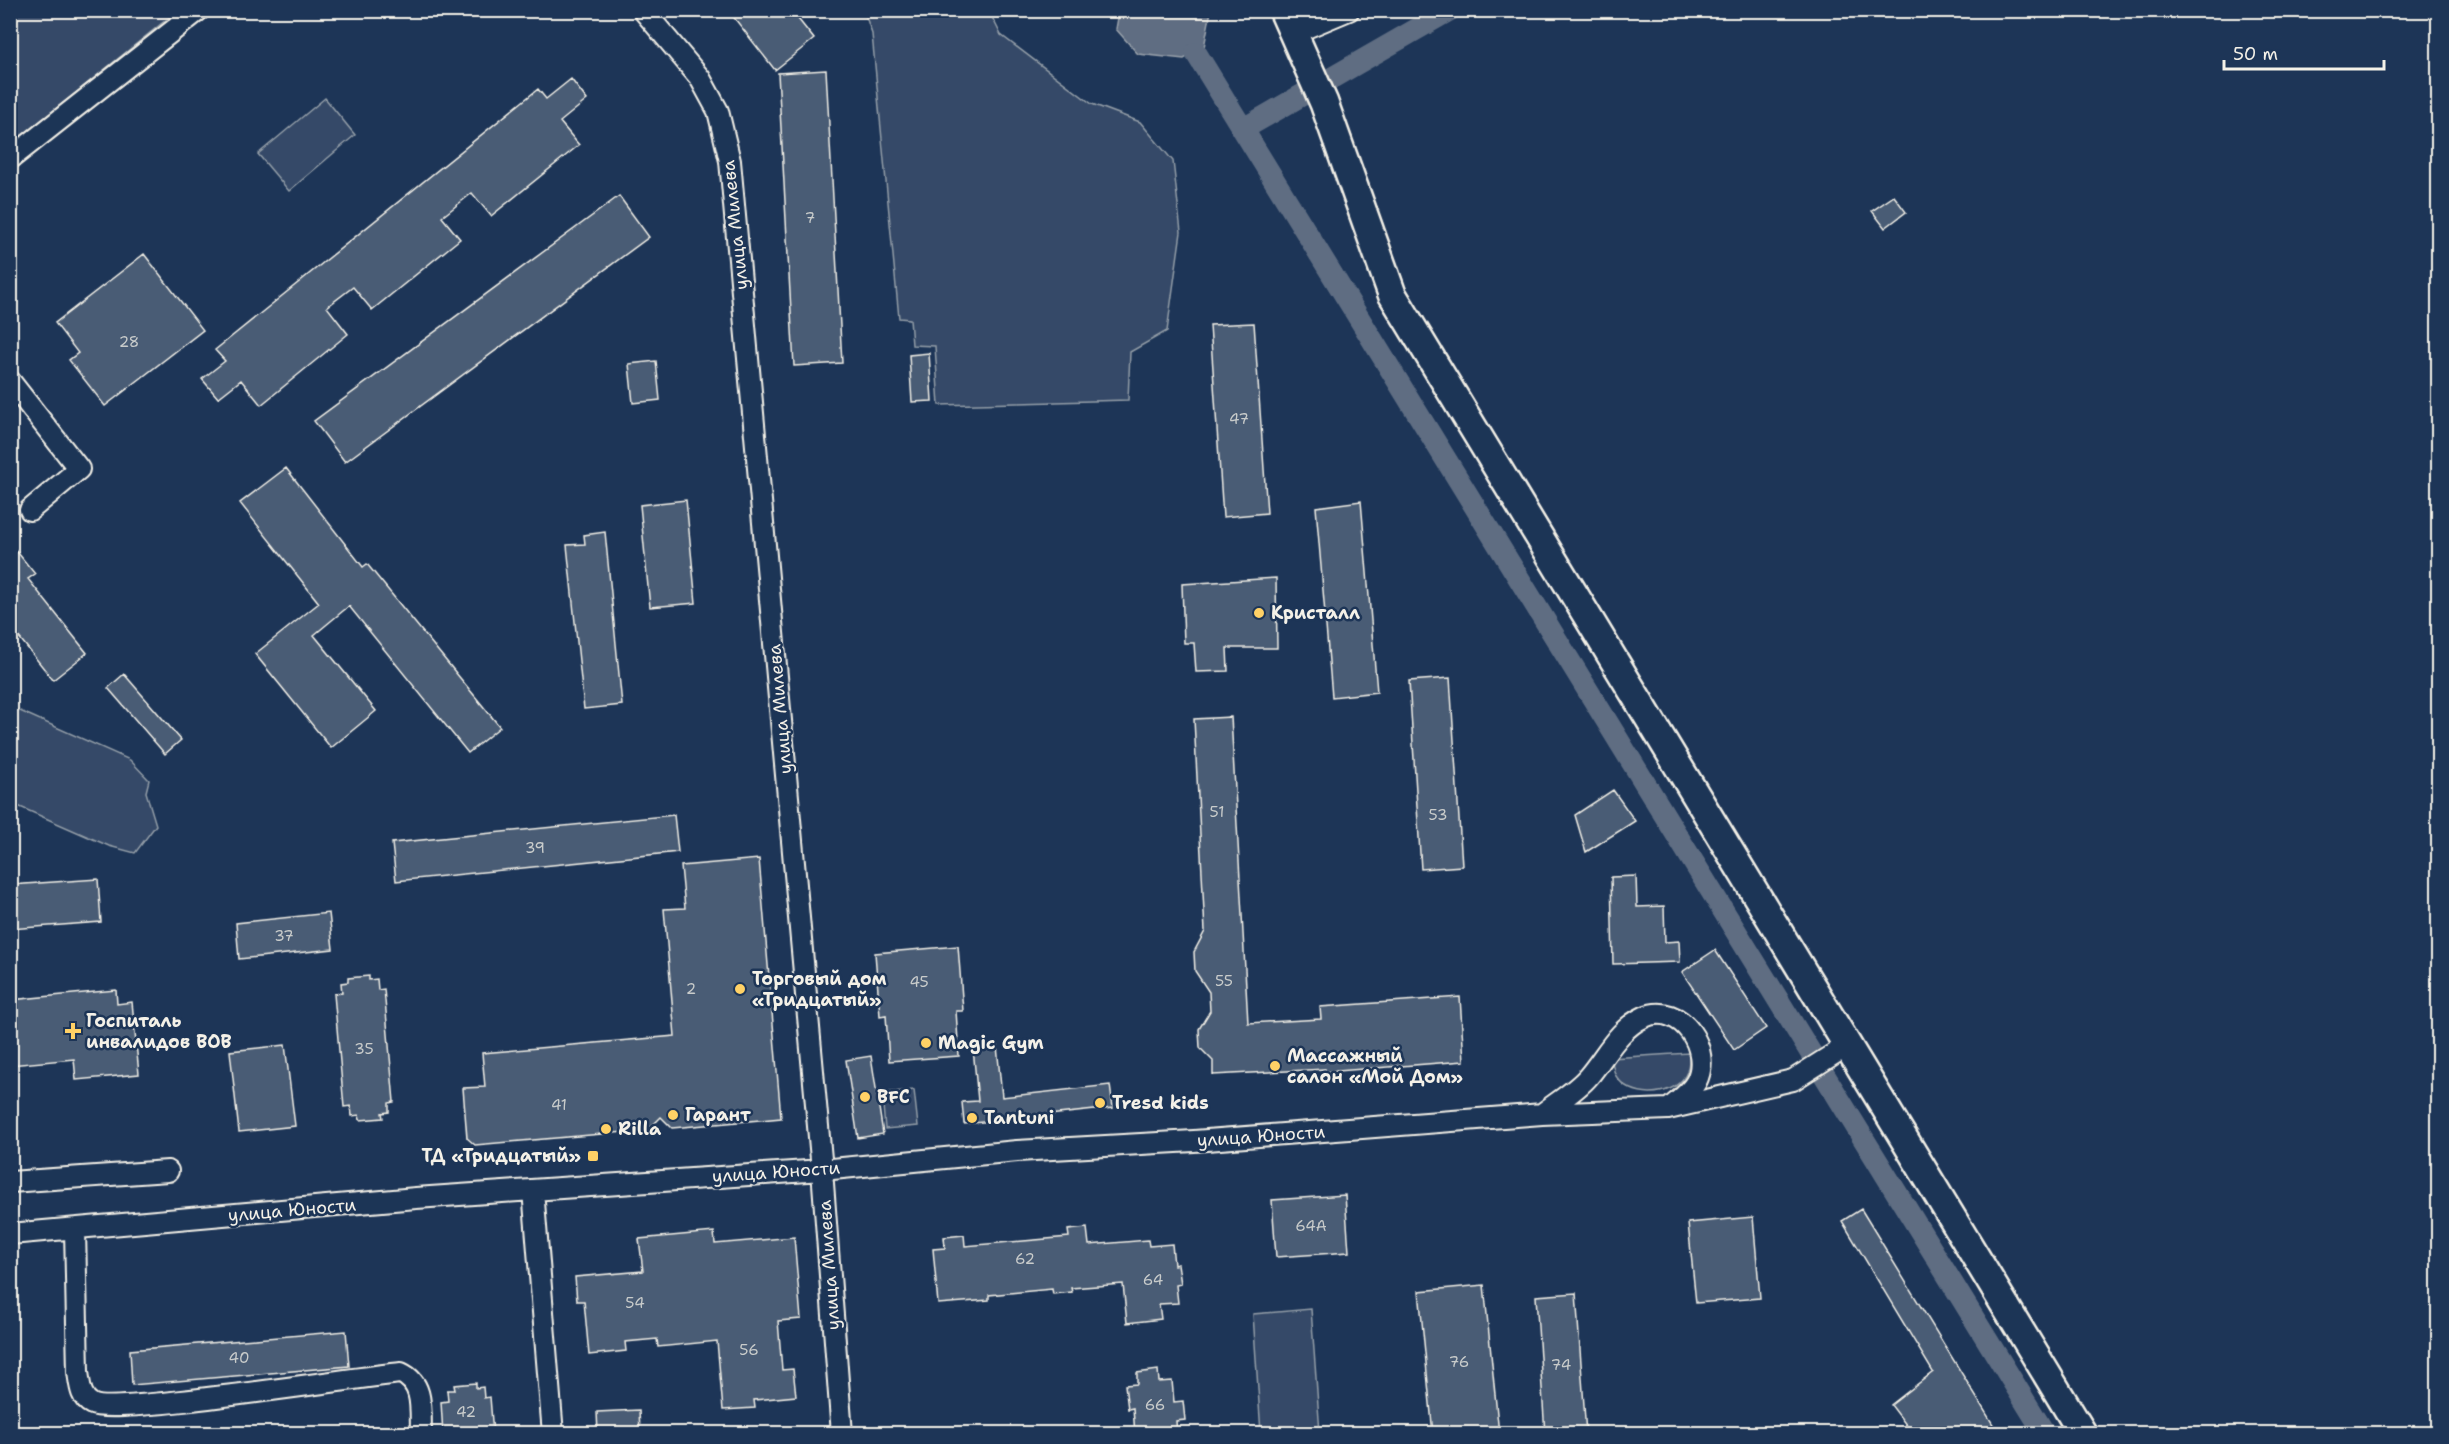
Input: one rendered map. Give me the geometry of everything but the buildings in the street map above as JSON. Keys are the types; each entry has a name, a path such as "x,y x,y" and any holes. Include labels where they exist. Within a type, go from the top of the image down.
{"street":[{"path":"10,159 199,10"},
{"name":"улица Милева","path":"643,10 700,78 718,111 730,161 822,1170 842,1434"},
{"path":"1349,10 1289,22 1324,103 1392,294 1843,1048 2083,1434"},
{"path":"10,381 79,469 30,510"},
{"path":"1542,1114 1587,1078 1624,1031 1647,1016 1664,1015 1677,1018 1691,1032 1698,1045 1701,1061 1696,1082 1668,1109"},
{"name":"улица Юности","path":"10,1234 533,1190 822,1170 1017,1151 1194,1141 1542,1114 1668,1109 1800,1077 1843,1048"},
{"path":"10,1182 168,1171"},
{"path":"533,1190 552,1434"},
{"path":"75,1229 78,1372 81,1391 92,1405 104,1408 153,1404 401,1373 409,1376 418,1388 422,1434"}],"shaded area":[{"path":"11,10 177,10 177,11 11,145"},
{"path":"864,11 989,11 1001,35 1092,104 1140,122 1173,161 1181,232 1167,331 1130,352 1128,400 939,405 935,346 912,345 910,319 899,318 872,34"},
{"path":"1129,11 1211,11 1204,47 1184,59 1138,54 1116,29 1118,18"},
{"path":"325,98 355,135 289,191 258,154"},
{"path":"11,707 130,760 149,780 146,792 156,825 135,853 109,846 11,803"},
{"path":"1689,1053 1687,1071 1679,1084 1670,1089 1650,1093 1630,1089 1622,1083 1615,1074 1611,1058"},
{"path":"914,1090 918,1126 885,1129 882,1093"},
{"path":"1311,1309 1320,1433 1261,1433 1253,1314"}],"waterway":[{"path":"1243,129 1450,10"},
{"path":"1196,53 2045,1434"}],"place":[{"name":"Кристалл","path":"1259,613"},
{"name":"Торговый дом «Тридцатый»","path":"740,989"},
{"name":"Госпиталь инвалидов ВОВ","path":"73,1031"},
{"name":"Magic Gym","path":"926,1043"},
{"name":"Массажный салон «Мой Дом»","path":"1275,1066"},
{"name":"BFC","path":"865,1097"},
{"name":"Tresd kids","path":"1100,1103"},
{"name":"Гарант","path":"673,1115"},
{"name":"Tantuni","path":"972,1118"},
{"name":"Rilla","path":"606,1129"},
{"name":"ТД «Тридцатый»","path":"593,1156"}]}
